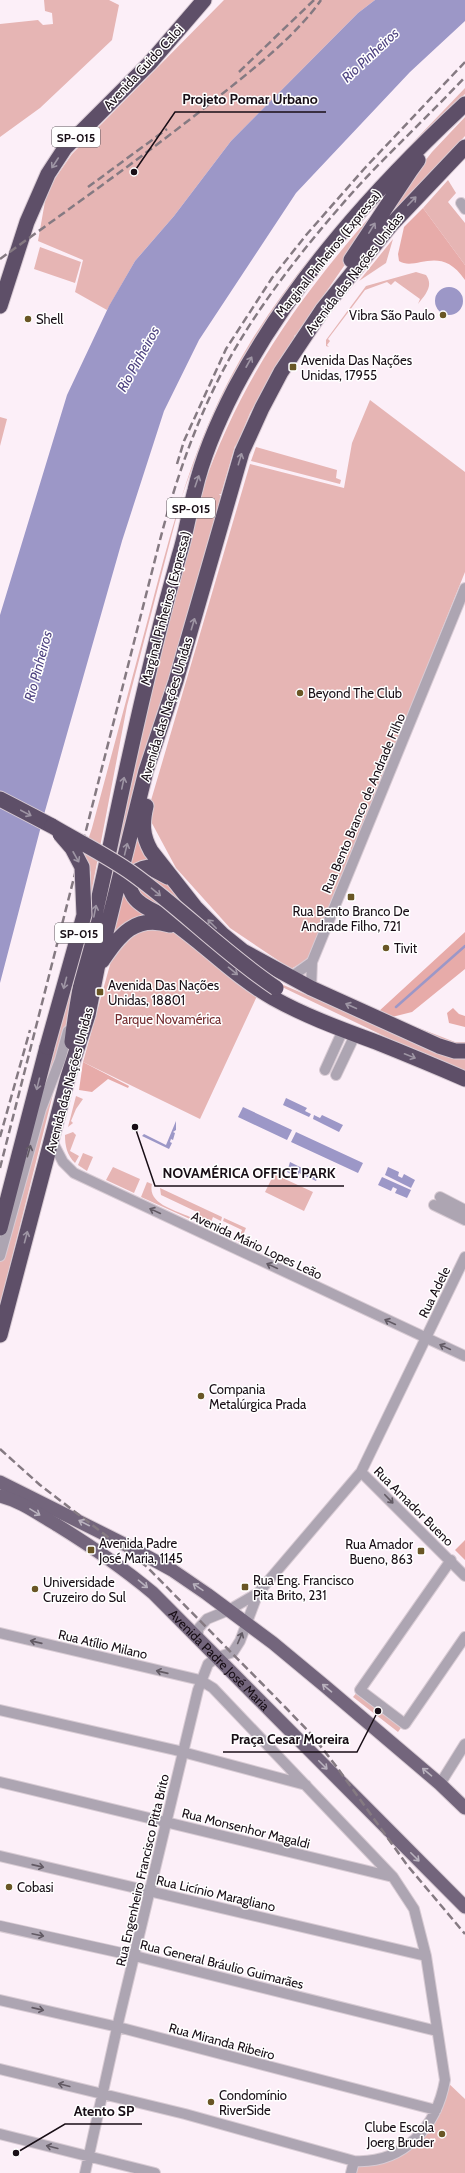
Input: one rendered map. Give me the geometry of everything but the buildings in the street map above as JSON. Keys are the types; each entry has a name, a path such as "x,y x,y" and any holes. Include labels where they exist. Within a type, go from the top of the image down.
{"highway":[{"name":"Avenida Guido Caloi","path":"0,306 27,222 48,174 65,148 153,59 204,0"},
{"path":"323,309 351,261 410,170 465,105"},
{"name":"Marginal Pinheiros (Expressa)","path":"68,1077 80,990 100,887 146,679 183,543 195,487 213,436 255,351 296,289 359,212 401,165 465,105"},
{"name":"Avenida das Nações Unidas","path":"0,1335 68,1077 88,1015 97,969 146,771 165,715 204,586 242,452 281,372 323,309 391,225 465,147"},
{"path":"165,715 142,829 146,842 171,878 222,934 243,951 311,988 439,1046 449,1050 465,1051"},
{"name":"SP-015","path":"0,799 52,826 72,848 82,867 84,915 0,1228"},
{"path":"52,826 133,874 227,952 276,988 318,1009 374,1041"},
{"path":"171,878 155,869 144,868 134,872 129,886 136,900 182,929 241,978 273,998 349,1032 465,1079"},
{"path":"97,969 119,938 138,924 145,922 157,922 182,929"}],"main road":[{"path":"0,1482 130,1547 172,1570 246,1622 440,1784 465,1808"},
{"name":"Avenida Padre José Maria","path":"0,1496 16,1500 119,1565 152,1593 465,1907"},
{"path":"119,1565 119,1552 130,1547"}],"street":[{"name":"Rua Bento Branco de Andrade Filho","path":"311,988 312,962 465,588"},
{"path":"291,977 312,962"},
{"path":"0,1256 42,1109 60,1060 80,990"},
{"path":"325,1070 349,1032"},
{"path":"336,1075 349,1032"},
{"name":"Avenida Mário Lopes Leão","path":"52,1141 63,1162 74,1172 465,1356"},
{"path":"465,1210 437,1201 465,1220"},
{"name":"Rua Adele","path":"425,1338 465,1257"},
{"name":"Rua Engenheiro Francisco Pitta Brito","path":"85,2173 90,2157 102,2095 184,1753 200,1680 208,1664 216,1658 232,1652 240,1641 258,1593 361,1472 425,1338"},
{"name":"Rua Amador Bueno","path":"361,1472 451,1560 465,1576"},
{"path":"451,1560 360,1687 362,1692 402,1723 408,1722 465,1637"},
{"name":"Rua Engenheiro Francisco Pitta Brito","path":"198,1638 198,1629 207,1619 229,1610 258,1593"},
{"name":"Rua Atílio Milano","path":"0,1633 200,1680"},
{"path":"0,2069 185,2114 354,2161 368,2162 386,2159 412,2144 436,2110 442,2097 445,2080 426,1956 414,1909 392,1876 213,1688 200,1680"},
{"path":"0,1710 184,1753 306,1785"},
{"path":"440,1784 463,1750"},
{"name":"Rua Monsenhor Magaldi","path":"0,1782 392,1876"},
{"name":"Rua Licínio Maragliano","path":"0,1856 426,1956"},
{"name":"Rua General Bráulio Guimarães","path":"0,1926 135,1956 437,2031"},
{"name":"Rua Miranda Ribeiro","path":"0,2000 118,2027 436,2110"},
{"path":"0,2134 155,2173"},
{"path":"351,2173 354,2161"}],"green space":[{"path":"44,0 109,0 119,5 112,40 40,108 0,137 0,24 38,20 43,25 53,24 52,13 45,11"},
{"path":"224,0 375,0 358,13 231,141 174,216 135,261 107,310 75,292 83,260 38,241 47,190 72,154"},
{"path":"465,88 465,94 388,172 214,414 197,454 184,492 200,445 213,413 247,348 270,312 348,212"},
{"path":"465,117 465,136 385,223 398,195 432,152"},
{"path":"448,180 456,193 448,202 465,223 465,265 423,208"},
{"path":"374,212 344,266 297,334 294,336 295,337 250,413 237,445 235,446 221,494 219,494 221,496 169,674 169,679 104,916 101,919 126,789 202,490 217,450 234,413 273,343 320,277"},
{"path":"393,239 386,263 359,281"},
{"path":"40,247 81,262 75,283 34,269"},
{"path":"416,272 426,275 429,283 428,290 418,304 420,299 395,281 391,285 387,282 365,290 328,339 330,341 327,345 329,347 326,346 326,340 366,286"},
{"name":"Beyond The Club","path":"370,400 465,472 465,572 310,958 291,969 230,928 176,868 147,814 250,464 344,488 352,443"},
{"path":"0,417 7,419 0,446"},
{"path":"256,447 337,470 336,478 341,480 340,484 251,461"},
{"path":"181,499 127,706 90,899 91,873 84,852 92,828"},
{"path":"179,897 281,984 450,1056 465,1057 465,1072 411,1049 280,986 176,904"},
{"path":"89,902 63,1040 33,1116"},
{"name":"Parque Novamérica","path":"137,929 174,930 257,996 200,1119 83,1062 113,954"},
{"path":"411,1025 455,1042 465,1042 465,1044 452,1043 410,1027"},
{"path":"53,1094 0,1305 0,1260 46,1107"},
{"path":"76,1096 83,1099 76,1109 71,1121 73,1123 68,1127"},
{"path":"73,1132 76,1135 70,1151 79,1156 75,1163 68,1154 65,1139 65,1135"},
{"path":"83,1153 93,1157 87,1171 78,1165"},
{"path":"113,1167 140,1179 134,1193 106,1180"},
{"path":"274,1174 313,1192 304,1211 265,1192"},
{"path":"147,1182 152,1184 154,1197 158,1201 171,1209 190,1217 192,1220 141,1197"},
{"path":"160,1188 222,1217 221,1221 213,1217 209,1227 215,1231 201,1224 200,1217 197,1212 161,1195"},
{"path":"224,1218 246,1228 240,1242 229,1237 238,1240 242,1230 223,1221"},
{"path":"358,1691 403,1725 398,1732 353,1697"},
{"name":"Clube Escola Joerg Bruder","path":"445,2080 465,2099 465,2173 356,2173 358,2167 385,2159 427,2125"}],"shaded area":[{"path":"423,208 465,265 465,280 456,269 447,263 429,261 406,263 399,261 398,254 404,227"},
{"path":"135,830 151,858 127,878 153,916 111,940"},
{"path":"142,873 163,878 179,897 173,915 154,908 133,887"},
{"path":"465,932 465,969 412,1012 392,1017 378,1012"},
{"path":"453,1008 459,1014 465,1016 465,1027 449,1023 447,1013"},
{"path":"83,1062 129,1086 128,1088 108,1079 92,1092 79,1090"},
{"path":"465,1540 465,1560 455,1550"}],"water":[{"name":"Rio Pinheiros","path":"375,0 465,0 465,21 410,72 296,193 199,340 164,411 122,541 45,811 0,983 0,615 67,395 109,306 135,261 174,216 231,141 358,13"},
{"path":"449,287 459,291 463,301 459,311 449,315 439,311 435,301 439,291"},
{"path":"286,1098 307,1108 305,1111 311,1114 309,1117 283,1105"},
{"path":"243,1107 292,1130 287,1140 238,1117"},
{"path":"314,1115 320,1118 322,1115 343,1125 339,1132 313,1119"},
{"path":"176,1121 176,1130 173,1132 175,1133 173,1140 171,1139 170,1142 172,1143 169,1149 142,1136 144,1134 166,1145"},
{"path":"296,1132 363,1163 358,1173 291,1142"},
{"path":"290,1162 318,1176 316,1181 299,1173 297,1177 287,1172"},
{"path":"388,1167 399,1172 398,1176 402,1178 404,1174 415,1180 411,1188 385,1175"},
{"path":"382,1177 411,1190 407,1198 395,1193 397,1189 393,1187 391,1191 378,1185"}],"waterway":[{"path":"396,1007 465,946"}],"railway":[{"path":"239,72 314,0"},
{"path":"0,259 191,119 286,40 311,14 321,0"},
{"path":"177,464 184,441 226,349 272,278 307,234 364,169 465,62"},
{"path":"0,1168 160,540 174,492 199,421 232,354 256,316 296,260 354,191 465,77"},
{"path":"88,187 167,129"},
{"path":"0,1137 30,1030"},
{"path":"0,1449 40,1485 147,1567 311,1734 336,1766 407,1865 465,1934"}],"place":[{"name":"Projeto Pomar Urbano","path":"134,172"},
{"name":"Vibra São Paulo","path":"443,315"},
{"name":"Shell","path":"28,319"},
{"name":"Avenida Das Nações Unidas, 17955","path":"293,367"},
{"name":"Beyond The Club","path":"300,693"},
{"name":"Rua Bento Branco De Andrade Filho, 721","path":"351,897"},
{"name":"Tivit","path":"386,948"},
{"name":"Avenida Das Nações Unidas, 18801","path":"100,992"},
{"name":"NOVAMÉRICA OFFICE PARK","path":"135,1127"},
{"name":"Compania Metalúrgica Prada","path":"201,1396"},
{"name":"Avenida Padre José Maria, 1145","path":"91,1550"},
{"name":"Rua Amador Bueno, 863","path":"421,1551"},
{"name":"Rua Eng. Francisco Pita Brito, 231","path":"245,1587"},
{"name":"Universidade Cruzeiro do Sul","path":"35,1589"},
{"name":"Praça Cesar Moreira","path":"378,1711"},
{"name":"Cobasi","path":"9,1887"},
{"name":"Condomínio RiverSide","path":"211,2102"},
{"name":"Clube Escola Joerg Bruder","path":"442,2134"},
{"name":"Atento SP","path":"16,2153"}]}
